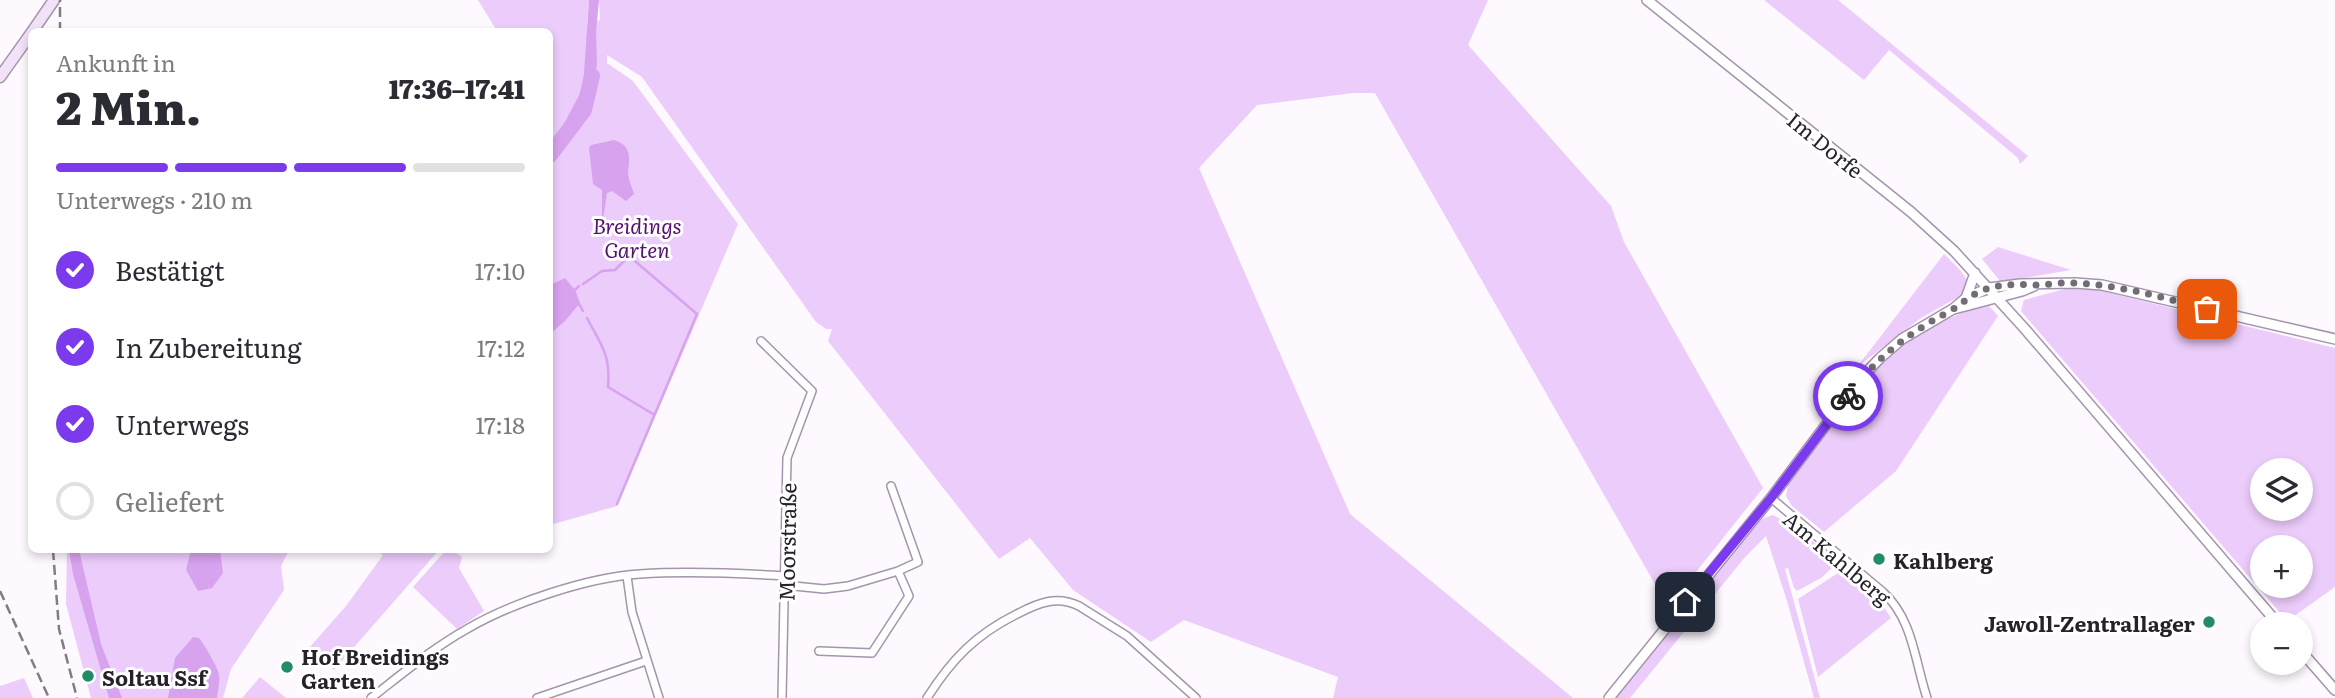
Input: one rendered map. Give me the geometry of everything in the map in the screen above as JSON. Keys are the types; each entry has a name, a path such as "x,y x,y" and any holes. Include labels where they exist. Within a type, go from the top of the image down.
{"main road":[{"path":"35,28 54,0"},
{"path":"0,77 28,38"}],"street":[{"name":"Im Dorfe","path":"1647,0 1911,212 1975,273 2268,612"},
{"path":"1966,299 1975,273"},
{"path":"1608,698 1771,498 1862,377 1902,339 1966,299 1989,288 2020,284 2075,283 2130,290 2335,340"},
{"path":"1953,309 2036,285"},
{"path":"2013,315 2022,291"},
{"name":"Moorstraße","path":"761,341 812,391 787,458 782,698"},
{"path":"785,585 824,589 848,586 918,562 891,486"},
{"name":"Am Kahlberg","path":"1771,498 1896,606 1907,628 1927,698"},
{"path":"819,651 872,653 909,596 898,571"},
{"path":"371,698 467,629 519,604 569,588 627,576 726,572 785,576"},
{"path":"627,576 632,612 659,698"},
{"path":"927,698 958,656 984,632 1033,606 1054,600 1072,602 1127,636 1196,698"},
{"path":"537,698 646,661"},
{"path":"2313,665 2335,690"}],"green space":[{"name":"Breidings Garten","path":"478,0 589,0 587,25 600,20 599,0 1488,0 1468,45 1611,206 1624,242 1763,488 1668,607 1375,93 1353,93 1257,105 1199,168 1350,514 1573,698 1333,698 1338,677 1184,620 1151,642 1073,590 1030,538 999,559 828,341 832,329 826,329 816,322 642,77 607,55 607,63 633,81 738,224 617,506 553,524 553,28 495,28"},
{"path":"1764,0 1838,0 2028,156 2020,164 2018,158 1889,50 1864,80"},
{"path":"1998,247 2071,270 2001,282 1982,259"},
{"path":"1944,254 1968,281 1966,290 1921,318 1857,367"},
{"path":"2065,289 2098,290 2335,348 2335,587 2300,612 2279,612 2267,598 2313,598 2313,535 2250,535 2250,578 2021,311 2024,300"},
{"path":"1989,306 1998,316 1896,471 1824,532 1792,506 1786,496 1788,485 1872,374 1896,351 1924,331 1954,316"},
{"path":"1773,515 1833,556 1834,566 1821,578 1797,591 1788,568 1785,569 1820,698 1814,698 1766,536 1746,556 1630,698 1613,698 1708,578 1762,519"},
{"path":"67,553 288,553 281,566 284,590 231,669 223,698 91,698 66,604"},
{"path":"380,553 436,553 334,670 309,648 346,606 383,555"},
{"path":"443,553 457,553 462,557 459,568 484,611 457,629 413,587"},
{"path":"1841,571 1881,603 1891,618 1818,677 1798,599"},
{"path":"260,677 286,698 242,698"},
{"path":"24,678 33,698 0,698 0,686"}],"shaded area":[{"path":"589,0 599,0 597,65 592,82 574,124 553,156 553,141 583,88"},
{"path":"614,140 624,145 628,152 628,175 634,194 626,201 612,191 607,193 602,227 602,190 593,184 589,148 591,145"},
{"path":"565,278 575,290 580,303 553,331 553,284"},
{"path":"70,553 80,553 101,644 122,698 109,698 73,574"},
{"path":"220,553 223,573 212,588 198,591 186,570 190,554"},
{"path":"193,637 199,638 218,670 217,698 168,698 175,658"}],"waterway":[{"path":"553,151 584,110 592,76"},
{"path":"583,284 602,271 615,270 629,256 697,314 617,504"},
{"path":"575,290 579,286"},
{"path":"579,304 583,311"},
{"path":"587,318 606,358 608,387 653,414"}],"railway":[{"path":"60,0 60,28"},
{"path":"53,553 59,629 77,698"},
{"path":"0,591 49,698"}],"way so far":[{"path":"1848,396 1880,358 1902,339 1966,299 1989,288 2055,283 2102,285 2207,309"}],"place":[{"name":"Kahlberg","path":"1879,559"},
{"name":"Jawoll-Zentrallager","path":"2209,622"},
{"name":"Hof Breidings Garten","path":"287,667"},
{"name":"Soltau Ssf","path":"88,676"}],"route":[{"path":"1685,602 1771,498 1848,396"}]}
